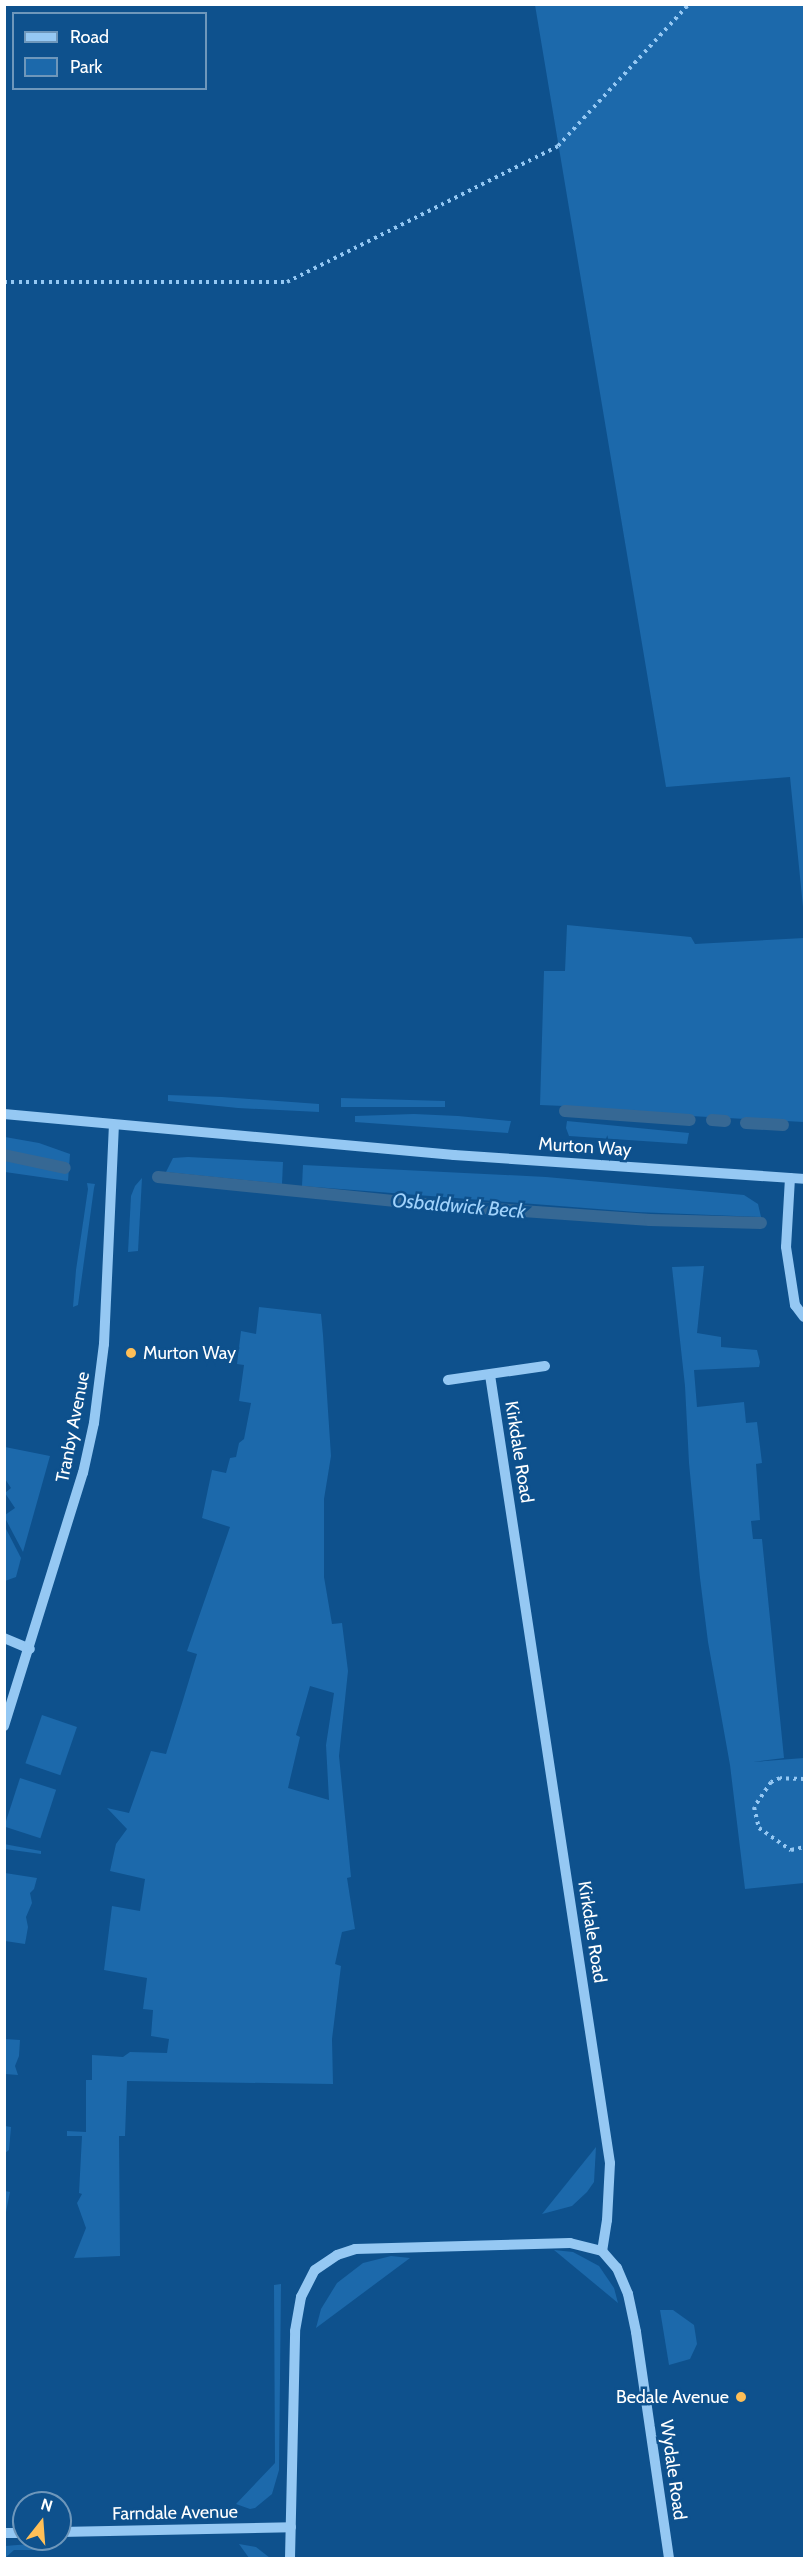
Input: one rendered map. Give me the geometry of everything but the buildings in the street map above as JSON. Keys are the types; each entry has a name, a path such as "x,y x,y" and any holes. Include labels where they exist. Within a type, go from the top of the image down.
{"street":[{"name":"Murton Way","path":"4,1114 454,1155 804,1179"},
{"name":"Tranby Avenue","path":"4,1726 30,1649 83,1473 94,1423 104,1344 114,1125"},
{"path":"790,1178 786,1247 795,1305 804,1317"},
{"path":"448,1380 545,1366"},
{"name":"Kirkdale Road","path":"490,1375 610,2163 607,2220 602,2251"},
{"path":"4,1638 30,1649"},
{"path":"290,2559 296,2331 301,2297 315,2270 337,2255 355,2249 570,2243 602,2251"},
{"name":"Wydale Road","path":"602,2251 617,2268 628,2294 636,2332 669,2559"},
{"name":"Farndale Avenue","path":"72,2532 291,2527"}],"path":[{"path":"4,282 286,282 558,146 690,4"},
{"path":"804,1779 780,1778 771,1782 754,1807 759,1828 790,1850 804,1847"}],"green space":[{"path":"535,5 804,5 804,917 790,777 666,787"},
{"path":"567,925 691,937 695,944 804,938 804,1122 690,1116 690,1124 565,1115 564,1106 540,1105 544,971 565,971"},
{"path":"168,1095 319,1104 319,1112 238,1108 168,1101"},
{"path":"341,1098 445,1101 445,1107 341,1107"},
{"path":"414,1114 511,1121 508,1133 355,1122 355,1116"},
{"path":"567,1121 689,1133 687,1144 569,1136 566,1128"},
{"path":"5,1137 39,1143 70,1154 68,1181 5,1172"},
{"path":"173,1158 283,1162 282,1184 166,1172"},
{"path":"303,1165 546,1177 744,1195 758,1204 761,1217 636,1212 302,1186"},
{"path":"142,1178 138,1251 128,1252 131,1196 135,1186"},
{"path":"87,1183 95,1184 78,1305 73,1307 88,1189"},
{"path":"704,1266 697,1333 721,1337 721,1347 757,1350 760,1362 759,1367 694,1370 697,1407 744,1402 746,1423 757,1422 762,1463 756,1464 760,1520 751,1521 753,1539 762,1539 784,1758 753,1762 804,1758 804,1883 745,1889 730,1765 708,1642 700,1578 689,1463 685,1386 672,1267"},
{"path":"259,1307 321,1314 331,1456 324,1499 324,1577 332,1624 342,1623 348,1671 339,1756 351,1877 347,1878 355,1929 342,1932 335,1964 341,1966 332,2039 333,2084 127,2081 125,2136 119,2136 120,2256 74,2258 86,2228 77,2203 82,2194 79,2193 82,2136 67,2136 67,2131 86,2132 86,2080 92,2080 92,2055 123,2057 130,2052 167,2053 169,2039 151,2036 153,2010 143,2009 147,1978 104,1970 112,1906 140,1911 145,1879 110,1871 116,1844 127,1829 107,1808 129,1813 151,1751 166,1754 183,1700 197,1654 187,1651 230,1527 202,1518 212,1470 226,1473 230,1458 236,1457 239,1443 244,1439 251,1403 239,1401 244,1365 237,1364 241,1331 256,1334","holes":["310,1686 334,1693 326,1745 329,1800 288,1788 300,1737 296,1735"]},
{"path":"5,1447 50,1456 23,1552 5,1518 5,1515 15,1508 5,1493 11,1488 5,1479"},
{"path":"4,1525 21,1558 16,1577 5,1581"},
{"path":"42,1715 77,1727 60,1775 25,1763"},
{"path":"20,1778 56,1790 40,1838 4,1827"},
{"path":"4,1844 41,1851 41,1854 5,1849"},
{"path":"5,1873 37,1878 34,1889 30,1893 32,1903 26,1917 28,1927 25,1944 5,1941"},
{"path":"5,2039 20,2040 19,2056 15,2066 18,2075 5,2074"},
{"path":"5,2126 11,2127 9,2150 5,2153"},
{"path":"596,2147 594,2182 587,2192 572,2206 542,2214"},
{"path":"5,2191 10,2192 4,2222 4,2196"},
{"path":"554,2250 573,2252 599,2266 614,2288 618,2303"},
{"path":"391,2256 410,2258 316,2328 321,2309 337,2283 363,2263"},
{"path":"281,2284 279,2470 272,2494 255,2508 250,2509 236,2504 275,2463 274,2285"},
{"path":"660,2310 673,2310 694,2325 697,2344 690,2359 669,2365"},
{"path":"239,2544 256,2547 270,2558 249,2558"},
{"path":"12,2545 13,2551 5,2558 5,2546"}],"waterway":[{"path":"565,1111 690,1120"},
{"path":"712,1120 725,1121"},
{"path":"746,1123 783,1125"},
{"name":"Osbaldwick Beck","path":"4,1155 65,1168"},
{"name":"Osbaldwick Beck","path":"158,1177 423,1204 650,1220 761,1223"}],"place":[{"name":"Murton Way","path":"131,1353"},
{"name":"Bedale Avenue","path":"741,2397"}]}
